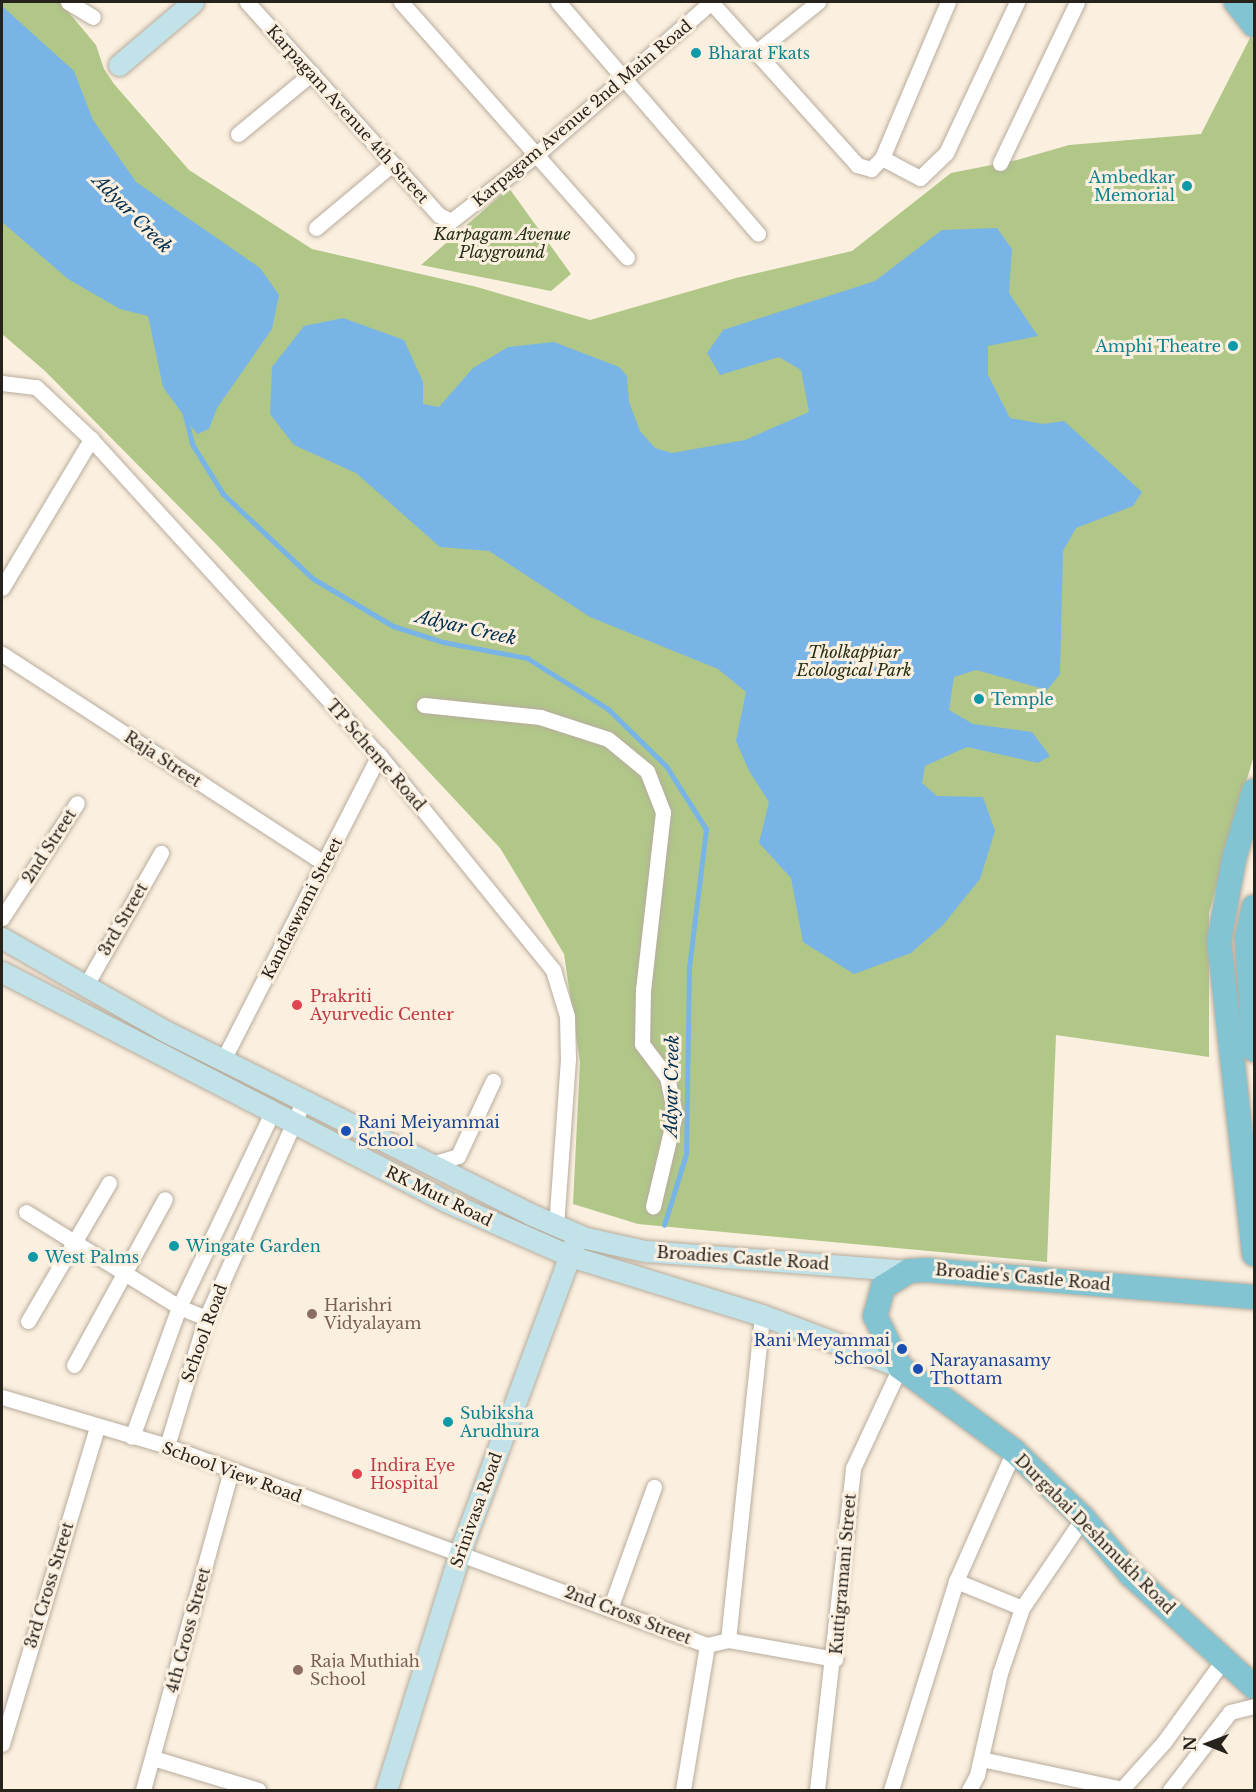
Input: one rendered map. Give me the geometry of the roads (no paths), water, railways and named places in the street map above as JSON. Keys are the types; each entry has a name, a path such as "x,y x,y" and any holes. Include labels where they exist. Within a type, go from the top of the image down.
{"main road":[{"path":"119,65 193,2"},
{"path":"1236,2 1254,25"},
{"path":"1254,791 1234,859 1219,941 1254,1254"},
{"path":"1254,907 1247,938 1254,1050"},
{"name":"RK Mutt Road","path":"2,938 223,1060 556,1226 578,1234"},
{"name":"RK Mutt Road","path":"2,972 445,1201 570,1256 762,1315 900,1366"},
{"name":"Srinivasa Road","path":"386,1791 460,1552 578,1234"},
{"name":"Broadies Castle Road","path":"578,1234 645,1251 909,1271"},
{"path":"900,1366 875,1316 883,1287 909,1271"},
{"name":"Broadie's Castle Road","path":"909,1271 1254,1297"},
{"name":"Durgabai Deshmukh Road","path":"900,1366 1014,1451 1083,1518 1131,1575 1243,1672"}],"street":[{"path":"68,2 93,17"},
{"name":"Karpagam Avenue 4th Street","path":"247,2 439,215 451,221"},
{"path":"401,2 627,257"},
{"path":"558,2 758,234"},
{"path":"711,2 857,165 871,169 882,158 948,2"},
{"name":"Karpagam Avenue 2nd Main Road","path":"451,221 537,154 711,2"},
{"path":"756,52 818,2"},
{"path":"882,158 920,178 946,153 1017,2"},
{"path":"1000,163 1077,2"},
{"path":"238,134 312,73"},
{"path":"316,228 392,164"},
{"name":"TP Scheme Road","path":"2,383 36,387 91,439 379,755 553,970 567,1016 568,1059 556,1226"},
{"path":"2,588 91,439"},
{"name":"Raja Street","path":"2,654 325,864"},
{"path":"424,705 540,717 608,739 647,771 663,812 643,989 642,1044 667,1077 675,1114 653,1206"},
{"name":"Kandaswami Street","path":"223,1060 379,755"},
{"name":"2nd Street","path":"2,918 77,803"},
{"name":"3rd Street","path":"86,986 161,853"},
{"path":"432,1164 458,1156 493,1081"},
{"name":"School Road","path":"166,1446 206,1318 304,1100"},
{"path":"132,1437 179,1307 272,1113"},
{"path":"28,1321 109,1182"},
{"path":"74,1365 126,1275 165,1199"},
{"path":"26,1212 179,1307 206,1318"},
{"path":"728,1640 762,1315"},
{"name":"Kuttigramani Street","path":"818,1791 835,1659 853,1468 900,1366"},
{"name":"School View Road","path":"2,1397 166,1446 460,1552"},
{"name":"3rd Cross Street","path":"2,1744 97,1427"},
{"path":"891,1791 956,1581 1014,1451"},
{"name":"4th Cross Street","path":"143,1791 231,1470"},
{"path":"610,1609 654,1487"},
{"path":"969,1791 981,1759 1000,1673 1022,1608 1083,1518"},
{"name":"2nd Cross Street","path":"460,1552 707,1645 728,1640 835,1659"},
{"path":"956,1581 1022,1608"},
{"path":"683,1791 707,1645"},
{"path":"981,1759 1122,1790 1164,1742 1243,1672"},
{"path":"1170,1791 1230,1712 1254,1706"},
{"path":"153,1758 258,1791"}],"water":[{"path":"2,6 74,71 93,120 136,182 260,268 279,295 272,329 217,408 209,429 197,434 163,387 148,316 120,309 68,279 2,222"},
{"path":"997,228 1012,249 1009,293 1038,336 988,346 988,375 1010,418 1043,424 1064,421 1142,492 1133,506 1076,528 1063,551 1060,674 1047,690 976,670 954,677 949,710 973,724 1032,732 1050,756 1038,763 967,747 925,766 922,783 937,796 983,797 995,831 980,879 943,925 911,953 854,974 803,942 791,878 759,843 769,802 749,771 736,741 746,692 718,669 590,617 489,551 440,547 356,473 294,445 270,414 272,367 304,326 343,318 404,340 423,382 423,404 439,407 473,368 508,347 554,342 619,367 627,376 629,402 640,431 655,448 672,453 745,440 809,412 801,370 779,357 720,375 707,353 723,330 875,281 942,230"}],"waterway":[{"name":"Adyar Creek","path":"184,411 192,444 223,494 312,578 393,626 443,642 527,658 608,709 666,766 706,829 689,967 686,1154 664,1225"}],"place":[{"name":"Bharat Fkats","path":"696,53"},
{"name":"Ambedkar Memorial","path":"1187,186"},
{"name":"Amphi Theatre","path":"1233,346"},
{"name":"Temple","path":"979,699"},
{"name":"Prakriti Ayurvedic Center","path":"297,1005"},
{"name":"Rani Meiyammai School","path":"346,1131"},
{"name":"Wingate Garden","path":"174,1246"},
{"name":"West Palms","path":"33,1257"},
{"name":"Harishri Vidyalayam","path":"312,1314"},
{"name":"Rani Meyammai School","path":"902,1349"},
{"name":"Narayanasamy Thottam","path":"918,1369"},
{"name":"Subiksha Arudhura","path":"448,1422"},
{"name":"Indira Eye Hospital","path":"357,1474"},
{"name":"Raja Muthiah School","path":"298,1670"}],"park label":[{"name":"Karpagam Avenue Playground","path":"502,243"},
{"name":"Tholkappiar Ecological Park","path":"854,661"}]}
